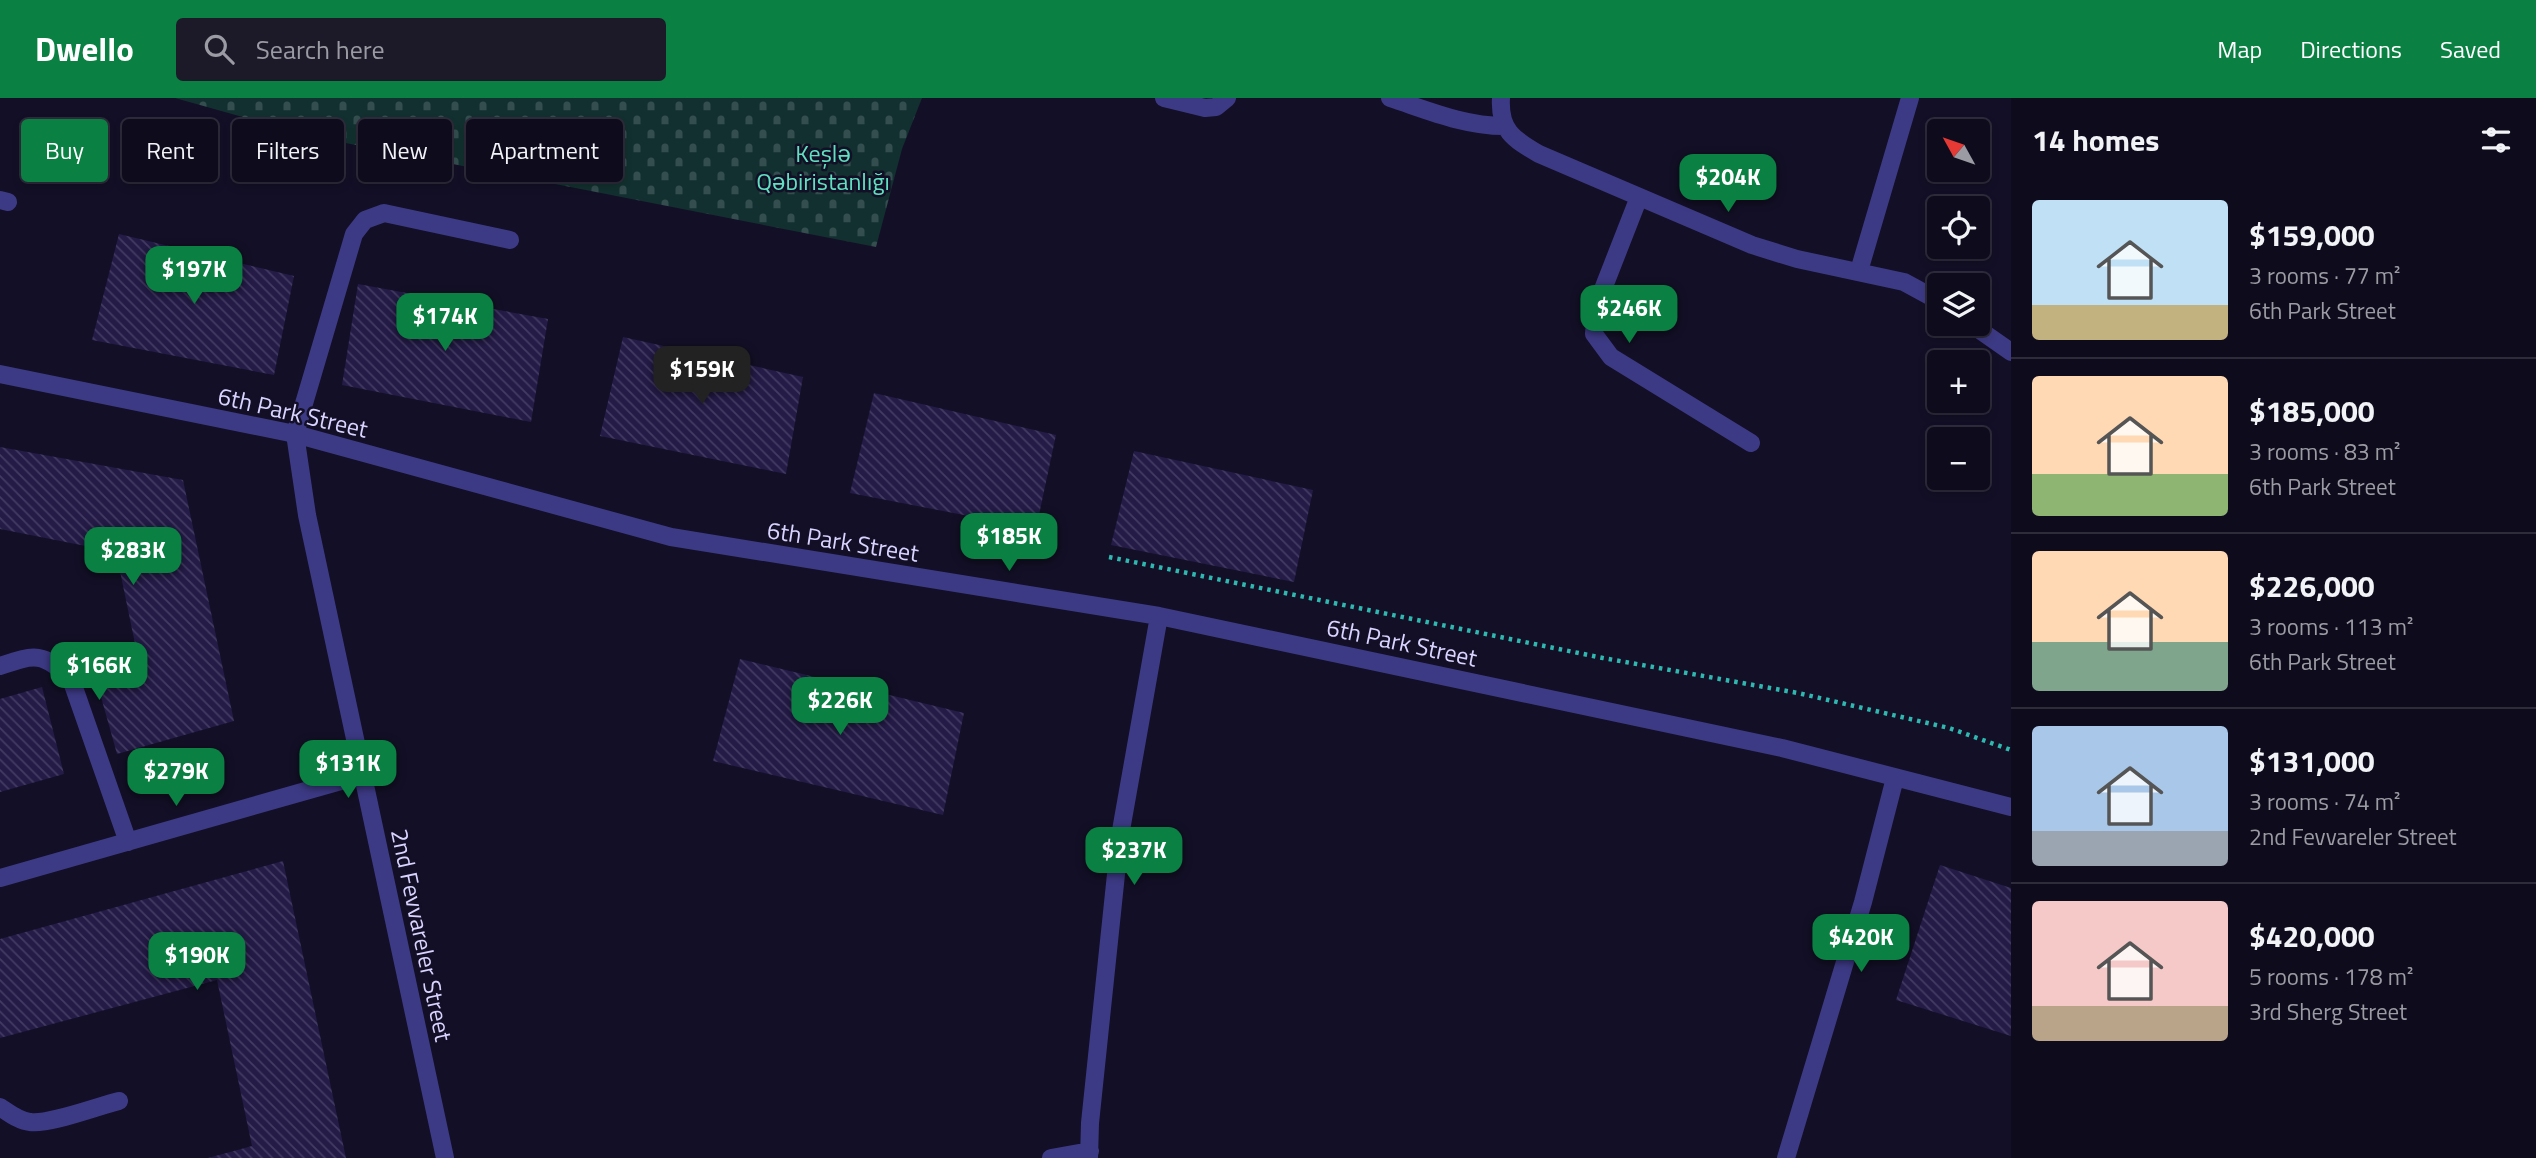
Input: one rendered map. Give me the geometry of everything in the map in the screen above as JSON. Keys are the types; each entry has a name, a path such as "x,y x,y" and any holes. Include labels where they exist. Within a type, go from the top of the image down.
{"street":[{"path":"1164,98 1205,108 1216,107 1227,98"},
{"path":"1390,98 1456,120 1483,126 1504,126"},
{"path":"1501,98 1500,112 1504,126 1516,141 1539,154 1752,245 1797,259 1904,282 1927,294"},
{"path":"1859,271 1910,98"},
{"path":"1639,197 1596,307 1594,334 1611,357 1751,443"},
{"path":"295,434 354,234 365,220 384,213 510,240"},
{"path":"1988,336 2011,352"},
{"name":"6th Park Street","path":"0,374 295,434 671,537 1159,616 1768,746 2011,807"},
{"name":"2nd Fevvareler Street","path":"295,434 307,515 445,1158"},
{"path":"1051,1158 1089,1155 1120,836 1159,616"},
{"path":"0,666 29,656 53,661 71,679 128,842"},
{"path":"0,878 362,775"},
{"path":"1786,1158 1863,902 1895,778"},
{"path":"0,1107 31,1123 119,1101"}],"path":[{"path":"1109,557 1603,659 1798,694 1949,728 2011,750"}],"green space":[{"name":"Keşlə Qəbiristanlığı","path":"175,98 922,98 902,149 876,247 545,182 623,182 623,119 466,119 466,167 452,164 452,119 358,119 358,145 344,143 344,119 250,119"}],"building":[{"path":"119,234 294,276 274,375 92,340"},
{"path":"358,284 548,319 531,422 342,385"},
{"path":"623,337 803,377 786,474 600,436"},
{"path":"874,393 1056,435 1036,529 850,493"},
{"path":"0,447 183,480 234,721 117,754 94,672 138,658 116,552 0,529"},
{"path":"1134,451 1313,490 1294,582 1111,545"},
{"path":"740,659 964,713 943,815 713,761"},
{"path":"42,687 64,774 0,792 0,699"},
{"path":"283,861 346,1158 208,1158 252,1146 217,980 0,1038 0,939"},
{"path":"1940,865 2011,888 2011,1036 1896,1000"}]}
